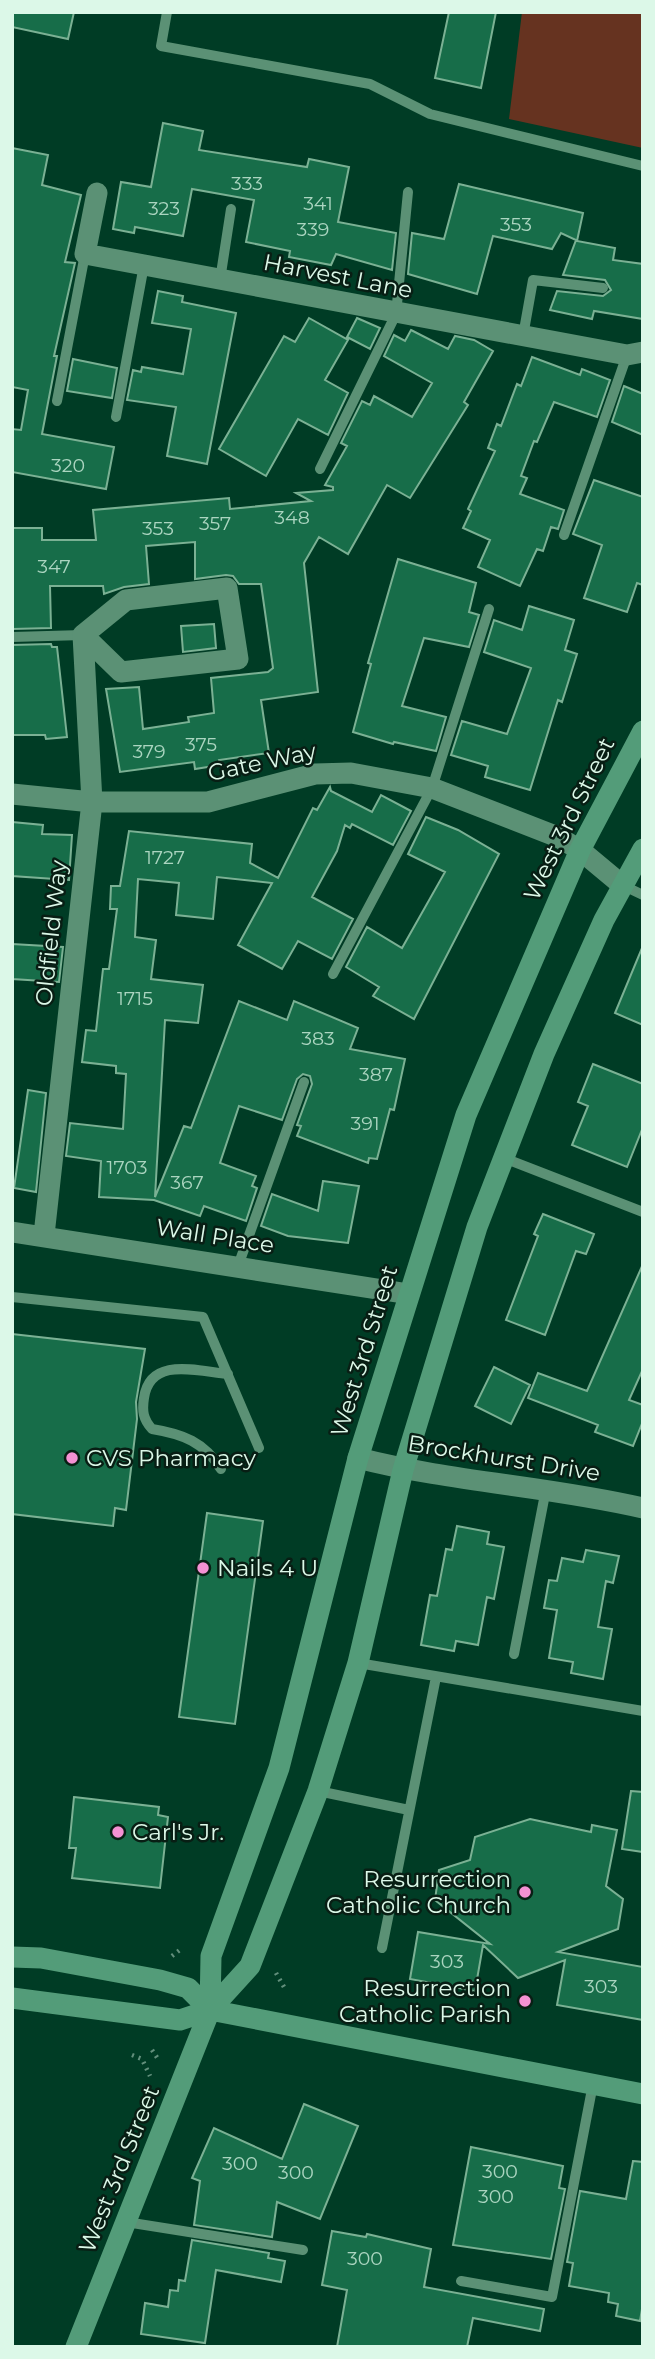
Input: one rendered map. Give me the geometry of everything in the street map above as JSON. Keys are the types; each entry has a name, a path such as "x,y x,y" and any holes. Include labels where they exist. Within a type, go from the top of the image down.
{"main road":[{"name":"West 3rd Street","path":"210,2010 211,1956 279,1768 358,1458 466,1115 580,850 643,731"},
{"name":"West 3rd Street","path":"76,2347 210,2010 250,1966 318,1791 358,1663 403,1470 473,1240 544,1054 622,885 643,849"},
{"path":"12,1957 41,1958 160,1980 188,1988 210,2010"},
{"path":"12,1998 180,2020 210,2010 643,2094"}],"street":[{"path":"85,254 97,193"},
{"name":"Harvest Lane","path":"85,254 396,314 635,353"},
{"path":"228,588 238,659 121,672 83,635 126,600 228,588"},
{"name":"Oldfield Way","path":"44,1235 92,802 83,635"},
{"name":"Gate Way","path":"12,794 92,802 208,802 315,774 351,773 432,788 558,836 580,850 622,885"},
{"name":"Wall Place","path":"12,1232 409,1294"},
{"name":"Brockhurst Drive","path":"358,1458 403,1470 546,1489 643,1508"}],"lane":[{"path":"167,12 161,46 370,84 430,114 643,166"},
{"path":"320,469 396,314 408,192"},
{"path":"220,280 231,209"},
{"path":"57,401 85,254"},
{"path":"116,417 144,265"},
{"path":"523,336 533,280 603,288"},
{"path":"564,535 635,353"},
{"path":"334,974 432,788 489,609"},
{"path":"12,637 83,635"},
{"path":"622,885 643,895"},
{"path":"238,1266 304,1082"},
{"path":"504,1158 643,1212"},
{"path":"12,1297 203,1317 259,1448"},
{"path":"221,1469 211,1453 196,1441 177,1433 152,1429 142,1410 146,1385 153,1376 176,1368 228,1374"},
{"path":"514,1654 546,1489"},
{"path":"358,1663 643,1711"},
{"path":"382,1948 436,1677"},
{"path":"318,1791 408,1810"},
{"path":"461,2281 552,2297 593,2084"},
{"path":"125,2222 303,2249"}],"path":[{"path":"172,1956 181,1949"},
{"path":"276,1973 284,1987"},
{"path":"152,2050 158,2059"},
{"path":"132,2055 142,2060 150,2076"}],"shaded area":[{"path":"522,12 643,12 643,148 509,119"}],"building":[{"path":"12,12 74,12 68,39 12,27"},
{"path":"449,12 496,12 481,88 435,78"},
{"path":"163,123 203,131 199,150 307,167 309,159 349,167 338,222 396,233 392,270 336,254 331,265 289,257 290,251 246,242 254,200 192,189 183,236 135,227 134,233 113,229 121,182 151,187"},
{"path":"12,148 48,155 42,185 81,195 65,262 75,263 54,356 57,356 42,434 114,447 106,489 12,472 12,429 21,430 28,390 12,387"},
{"path":"459,184 583,213 577,241 615,248 613,260 643,264 643,319 594,311 592,319 550,310 557,291 603,296 611,290 605,280 563,275 576,240 561,233 552,249 493,236 477,294 408,274 412,233 444,239"},
{"path":"158,291 183,296 182,302 236,313 207,464 167,456 176,407 127,400 133,370 141,372 142,367 183,374 191,329 152,323"},
{"path":"309,318 348,340 325,380 348,393 328,435 298,419 266,476 219,449 284,336 295,342"},
{"path":"357,318 380,328 370,349 347,337"},
{"path":"411,330 448,349 455,336 474,340 493,351 464,402 468,405 410,498 387,485 348,554 319,537 304,563 318,692 261,700 269,753 219,760 220,765 195,769 194,762 120,772 106,689 139,687 143,729 189,722 188,717 214,713 211,678 268,672 273,668 261,584 239,584 233,576 226,575 195,579 195,542 146,546 149,584 124,587 104,594 103,586 50,586 51,628 12,629 12,528 42,528 42,540 96,540 93,510 229,498 230,509 311,501 296,493 333,490 333,487 325,485 347,446 341,443 362,401 370,405 374,396 412,417 432,383 384,356 394,335 405,341"},
{"path":"532,357 580,375 582,369 610,380 597,417 554,402 537,442 534,441 521,476 527,478 520,494 564,510 558,529 551,527 543,551 537,549 520,586 478,567 490,540 463,528 471,511 468,509 495,451 488,448 497,424 501,426 517,384 521,386"},
{"path":"73,359 117,368 112,398 67,391"},
{"path":"624,386 643,394 643,435 612,422"},
{"path":"594,480 643,497 643,585 637,583 627,612 584,598 602,545 573,534"},
{"path":"398,559 476,583 469,612 479,615 469,647 424,638 402,706 446,717 436,751 394,742 393,744 353,732 371,664 368,663"},
{"path":"529,606 574,620 565,650 577,654 562,702 558,700 530,790 485,777 488,766 451,755 462,721 507,734 531,668 484,652 494,620 522,630"},
{"path":"214,624 216,648 183,652 181,626"},
{"path":"51,644 52,647 57,647 67,737 46,739 45,735 12,735 12,645"},
{"path":"330,787 331,791 372,812 381,795 411,811 393,845 352,824 350,828 345,825 337,851 312,897 353,919 332,959 298,941 282,969 238,945 272,883 217,877 213,919 176,915 179,883 138,879 135,937 156,940 151,979 203,985 198,1023 165,1020 155,1197 184,1126 191,1128 239,1001 287,1020 294,1001 358,1028 350,1049 405,1059 394,1110 390,1109 377,1159 369,1158 368,1163 297,1136 301,1126 297,1125 312,1084 310,1076 303,1074 297,1079 282,1120 239,1106 220,1163 256,1176 252,1186 257,1188 246,1221 204,1206 200,1216 154,1200 99,1197 101,1161 66,1156 70,1123 123,1129 126,1074 116,1073 116,1066 82,1062 86,1030 96,1031 103,969 109,969 117,909 110,909 111,886 120,886 129,831 252,844 250,863 278,878 313,808 317,810"},
{"path":"426,817 458,830 499,854 414,1019 373,996 379,987 346,967 367,927 402,948 445,872 408,854"},
{"path":"12,822 43,825 42,834 72,835 69,880 12,876"},
{"path":"12,944 63,947 59,982 12,979"},
{"path":"643,948 643,1025 615,1013"},
{"path":"593,1064 643,1084 643,1127 627,1167 572,1145 588,1106 578,1102"},
{"path":"28,1090 46,1093 36,1192 14,1188"},
{"path":"323,1181 359,1186 348,1243 288,1236 261,1226 272,1194 318,1211"},
{"path":"543,1214 594,1234 586,1254 576,1251 545,1335 506,1320 538,1236 534,1234"},
{"path":"643,1264 643,1369 629,1400 643,1405 643,1421 633,1446 595,1432 598,1425 528,1398 538,1373 587,1391"},
{"name":"CVS Pharmacy","path":"12,1334 145,1349 136,1402 137,1419 126,1510 115,1508 113,1526 12,1514"},
{"path":"494,1367 530,1385 511,1424 475,1406"},
{"path":"207,1513 263,1521 235,1724 179,1717"},
{"path":"457,1526 489,1532 487,1544 504,1547 494,1599 487,1597 478,1645 456,1641 454,1651 421,1645 430,1595 437,1596 446,1549 452,1550"},
{"path":"586,1550 619,1556 613,1583 606,1581 598,1627 612,1629 603,1679 571,1673 573,1662 549,1658 557,1610 544,1608 549,1580 557,1581 562,1558 583,1562"},
{"path":"631,1791 643,1792 643,1852 622,1849"},
{"name":"Carl's Jr.","path":"74,1797 159,1807 158,1815 168,1817 160,1888 72,1878 76,1848 69,1848"},
{"name":"Resurrection Catholic Church","path":"530,1819 591,1832 592,1825 617,1830 606,1886 623,1899 618,1929 558,1952 643,1967 643,2020 557,2005 565,1960 518,1978 483,1945 475,1991 410,1979 418,1932 490,1944 435,1900 439,1870 470,1860 475,1837"},
{"path":"304,2104 358,2126 320,2219 277,2202 272,2237 194,2225 200,2181 192,2178 214,2128 282,2159"},
{"path":"471,2147 563,2166 559,2188 565,2189 551,2259 453,2245"},
{"path":"633,2161 643,2162 643,2303 640,2321 616,2316 618,2304 608,2302 609,2293 569,2286 573,2263 567,2262 580,2191 626,2199"},
{"path":"332,2231 366,2237 367,2234 431,2249 424,2287 544,2309 540,2331 473,2318 467,2347 337,2347 347,2290 322,2285"},
{"path":"192,2240 269,2253 268,2258 285,2261 281,2282 216,2270 205,2343 141,2334 145,2303 168,2307 170,2290 178,2291 179,2280 185,2281"}],"place":[{"name":"CVS Pharmacy","path":"72,1458"},
{"name":"Nails 4 U","path":"203,1568"},
{"name":"Carl's Jr.","path":"118,1832"},
{"name":"Resurrection Catholic Church","path":"525,1892"},
{"name":"Resurrection Catholic Parish","path":"525,2001"}]}
